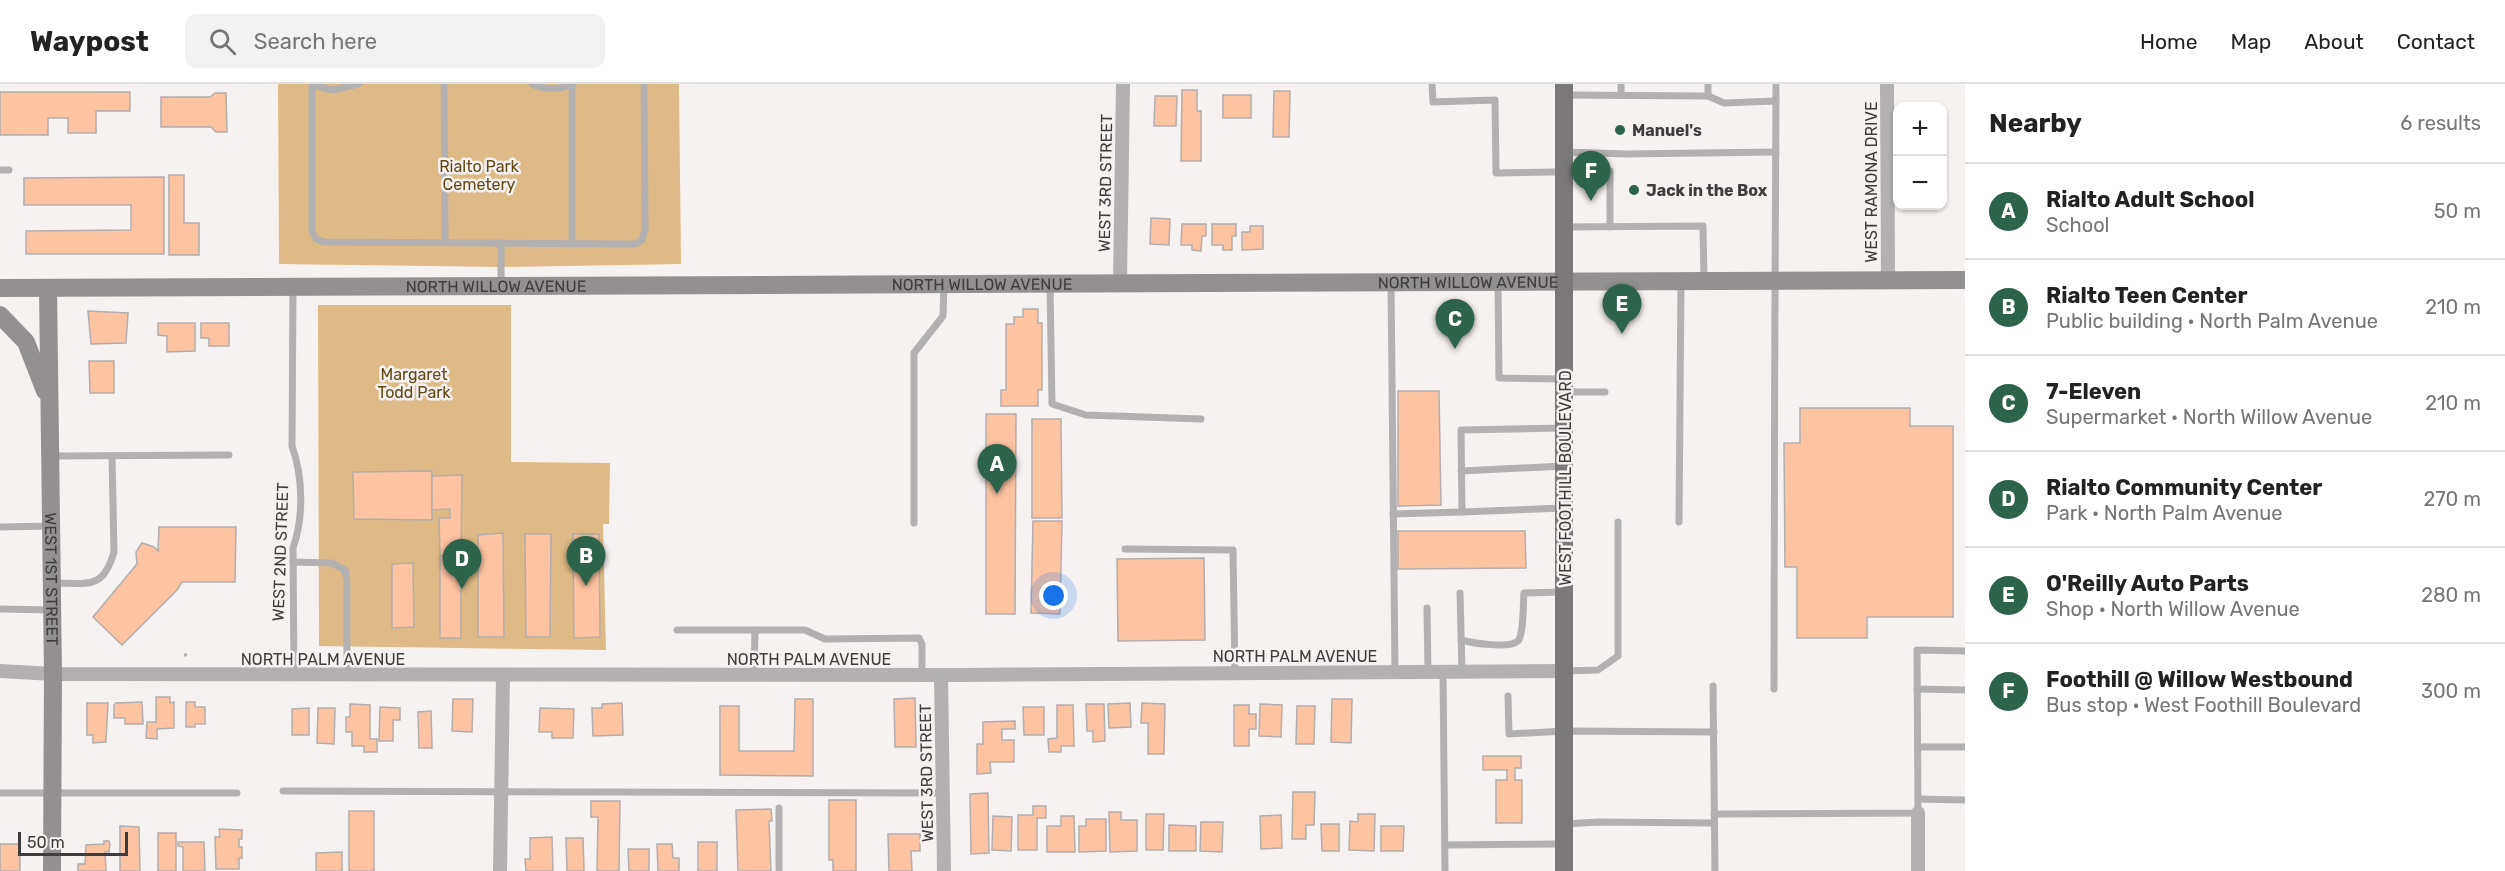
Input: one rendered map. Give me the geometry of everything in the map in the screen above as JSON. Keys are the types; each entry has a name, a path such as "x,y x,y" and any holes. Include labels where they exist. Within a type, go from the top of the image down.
{"main road":[{"name":"WEST FOOTHILL BOULEVARD","path":"1564,89 1564,871"}],"street":[{"name":"WEST 3RD STREET","path":"1120,283 1123,84"},
{"name":"WEST RAMONA DRIVE","path":"1887,84 1888,280"},
{"name":"NORTH WILLOW AVENUE","path":"0,288 1965,280"},
{"name":"WEST 1ST STREET","path":"48,288 53,674 52,871"},
{"path":"0,315 26,342 50,404"},
{"name":"NORTH PALM AVENUE","path":"0,670 53,674 503,676 1565,671"},
{"name":"WEST 3RD STREET","path":"941,675 944,871"},
{"path":"500,871 503,676"},
{"path":"1918,806 1918,871"}],"lane":[{"path":"358,84 333,90 313,85 312,231 316,239 324,242 634,244 642,240 645,230 644,84"},
{"path":"444,84 445,242"},
{"path":"532,84 552,89 572,84 572,243"},
{"path":"1432,84 1433,102 1495,100 1496,173 1610,171 1610,227"},
{"path":"1621,84 1621,95"},
{"path":"1708,84 1708,96"},
{"path":"1774,689 1772,477 1776,280 1776,84"},
{"path":"1564,89 1621,95 1708,96 1724,103 1776,101"},
{"path":"1564,153 1776,153"},
{"path":"0,170 9,170"},
{"path":"1564,227 1703,226 1704,281"},
{"path":"501,243 501,286"},
{"path":"1679,522 1681,281"},
{"path":"1050,283 1052,404 1086,415 1201,419"},
{"path":"1391,283 1395,672"},
{"path":"1497,283 1500,378 1605,392"},
{"path":"914,523 914,353 943,316 944,284"},
{"name":"WEST 2ND STREET","path":"293,287 292,446 299,466 299,530 293,548 294,675"},
{"path":"1462,512 1461,430 1565,428"},
{"path":"50,456 229,455"},
{"path":"52,583 93,583 103,578 110,566 114,552 112,456"},
{"path":"1461,471 1565,466"},
{"path":"1394,514 1565,508"},
{"path":"1565,671 1598,670 1618,656 1618,522"},
{"path":"0,527 51,526"},
{"path":"1125,549 1233,550 1235,673"},
{"path":"293,562 332,563 345,570 347,675"},
{"path":"1461,640 1502,645 1518,641 1521,634 1524,592 1565,592"},
{"path":"1460,593 1462,672"},
{"path":"1427,608 1428,672"},
{"path":"0,609 52,610"},
{"path":"677,630 805,630 825,639 919,638 922,644 922,675"},
{"path":"754,675 755,630"},
{"path":"1918,806 1917,650 1965,651"},
{"path":"1443,672 1445,871"},
{"path":"1713,686 1715,871"},
{"path":"1917,689 1965,690"},
{"path":"1508,696 1509,734 1565,731 1714,732"},
{"path":"1918,747 1965,747"},
{"path":"283,791 942,793"},
{"path":"0,793 237,793"},
{"path":"1714,814 1918,806 1965,800"},
{"path":"779,808 779,871"},
{"path":"1565,824 1714,823"},
{"path":"1445,845 1564,844"}],"path":[{"path":"240,654 279,658"},
{"path":"184,655 190,655"}],"green space":[{"name":"Rialto Park Cemetery","path":"278,84 679,84 681,264 502,267 279,264"},
{"name":"Margaret Todd Park","path":"318,305 511,305 511,462 610,463 609,524 603,524 606,650 319,646"}],"building":[{"path":"1182,90 1197,90 1197,111 1201,111 1201,161 1181,161"},
{"path":"1274,91 1290,91 1289,137 1273,137"},
{"path":"0,92 130,92 130,111 96,111 96,133 68,133 68,118 48,118 48,135 0,135"},
{"path":"215,93 226,93 227,132 216,132 211,127 161,127 161,97 210,97"},
{"path":"1223,95 1251,95 1251,118 1223,118"},
{"path":"1155,96 1177,96 1176,126 1154,126"},
{"path":"169,175 184,175 184,223 199,223 199,255 169,255"},
{"path":"164,177 164,254 26,254 26,231 131,230 131,205 24,205 24,178"},
{"path":"1151,218 1170,219 1169,245 1150,244"},
{"path":"1182,224 1206,224 1206,236 1202,236 1201,251 1192,250 1192,245 1181,245"},
{"path":"1212,224 1236,224 1236,236 1232,236 1232,250 1223,250 1223,245 1212,245"},
{"path":"1250,226 1263,226 1263,249 1242,250 1242,232 1250,232"},
{"path":"1023,309 1038,309 1038,323 1042,323 1042,390 1038,390 1038,406 1001,406 1001,390 1006,390 1006,324 1014,324 1014,317 1023,317"},
{"path":"88,311 128,313 126,343 91,344"},
{"path":"158,323 195,323 195,351 167,352 167,336 158,335"},
{"path":"201,323 229,323 229,346 209,346 209,338 201,338"},
{"path":"89,361 114,361 114,393 90,393"},
{"path":"1398,391 1439,391 1441,505 1398,506"},
{"path":"1800,408 1910,408 1910,426 1953,426 1953,617 1867,617 1867,638 1797,638 1797,567 1785,567 1784,443 1800,443"},
{"path":"986,414 1016,414 1015,614 986,614"},
{"path":"1032,419 1061,419 1062,518 1032,518"},
{"path":"432,471 432,520 354,519 353,472"},
{"path":"462,475 461,555 440,556 439,518 450,518 450,509 432,510 432,476"},
{"path":"1033,521 1062,521 1060,614 1031,613"},
{"path":"159,527 236,527 235,582 182,582 177,590 122,645 93,617 137,564 136,552 142,543 158,551"},
{"path":"1398,531 1525,531 1526,568 1398,569"},
{"path":"503,533 504,637 478,637 478,535"},
{"path":"525,534 551,534 550,637 526,637"},
{"path":"573,534 599,534 600,637 574,638"},
{"path":"461,555 461,638 440,638 440,556"},
{"path":"1204,558 1205,640 1118,641 1117,559"},
{"path":"413,563 414,627 392,628 392,564"},
{"path":"156,697 170,697 170,703 174,702 174,728 157,729 157,739 146,738 147,722 156,722"},
{"path":"915,698 916,747 895,747 894,699"},
{"path":"453,699 473,699 472,732 452,731"},
{"path":"795,699 813,699 813,776 720,775 720,706 739,706 739,751 794,751"},
{"path":"1332,699 1352,699 1351,743 1331,742"},
{"path":"142,702 143,724 125,724 125,718 114,718 116,703"},
{"path":"186,702 195,702 195,707 205,707 205,724 186,727"},
{"path":"87,703 108,703 106,742 93,743 93,735 87,735"},
{"path":"622,703 623,735 593,736 592,708 602,708 602,704"},
{"path":"1130,703 1131,727 1109,728 1108,704"},
{"path":"1142,703 1165,704 1164,754 1148,754 1148,723 1141,723"},
{"path":"350,704 370,705 370,739 377,739 377,752 364,752 364,746 352,746 352,732 346,732 346,717 350,717"},
{"path":"1086,704 1104,704 1105,741 1093,742 1093,731 1087,731"},
{"path":"1260,704 1282,705 1281,737 1259,736"},
{"path":"1057,705 1073,705 1074,746 1061,746 1061,752 1049,752 1048,739 1057,738"},
{"path":"1234,705 1249,705 1249,714 1256,714 1256,729 1249,729 1249,746 1234,746"},
{"path":"1297,706 1315,706 1314,744 1296,744"},
{"path":"380,707 400,708 400,720 393,720 393,741 379,741"},
{"path":"1023,707 1044,707 1044,735 1024,735"},
{"path":"309,708 309,735 292,735 292,709"},
{"path":"318,708 335,708 334,744 317,743"},
{"path":"540,708 574,709 573,738 552,738 552,732 539,732"},
{"path":"431,711 432,748 419,748 418,712"},
{"path":"1015,721 1015,729 1002,729 1002,740 1014,740 1014,762 990,762 991,773 977,774 977,744 983,744 983,722"},
{"path":"1483,756 1521,756 1521,768 1515,768 1515,780 1522,780 1522,823 1496,823 1496,780 1507,780 1507,770 1483,770"},
{"path":"1293,792 1315,792 1314,825 1306,825 1306,839 1292,839"},
{"path":"988,793 989,853 971,854 970,794"},
{"path":"829,800 856,800 856,871 833,871 833,860 829,860"},
{"path":"591,801 620,801 619,871 597,871 598,817 591,817"},
{"path":"1033,806 1046,806 1046,818 1037,818 1037,850 1018,850 1018,815 1033,815"},
{"path":"771,809 772,821 769,821 771,871 738,871 736,810"},
{"path":"349,811 374,811 374,871 349,871"},
{"path":"1109,812 1121,812 1121,820 1137,820 1137,851 1110,852"},
{"path":"1146,814 1164,814 1163,850 1146,850"},
{"path":"1358,814 1375,814 1374,851 1349,850 1350,821 1358,822"},
{"path":"1281,815 1282,848 1261,849 1260,816"},
{"path":"993,816 1012,817 1011,851 992,850"},
{"path":"1061,816 1074,816 1075,852 1047,852 1047,826 1061,826"},
{"path":"1086,819 1106,819 1106,851 1079,852 1079,826 1086,826"},
{"path":"1201,822 1223,822 1222,852 1200,851"},
{"path":"1321,824 1339,824 1339,851 1322,851"},
{"path":"1169,825 1196,826 1196,851 1169,851"},
{"path":"120,826 139,827 140,871 120,871"},
{"path":"1381,826 1404,826 1403,851 1381,851"},
{"path":"219,829 242,830 242,839 239,839 242,858 239,858 239,869 216,869 215,837 220,837"},
{"path":"158,833 176,833 176,871 158,871"},
{"path":"888,834 920,834 920,851 911,851 912,871 889,871"},
{"path":"552,837 553,871 526,871 525,859 530,859 530,838"},
{"path":"566,838 583,838 584,871 567,871"},
{"path":"104,841 109,841 110,844 109,852 105,852 106,871 78,871 78,864 85,864 86,845 104,844"},
{"path":"178,842 204,842 205,871 183,871 183,847 178,846"},
{"path":"698,842 717,842 717,871 698,871"},
{"path":"0,844 20,844 20,871 0,871"},
{"path":"657,844 672,844 673,858 679,858 679,871 658,871"},
{"path":"628,849 649,849 649,871 629,871"},
{"path":"342,852 342,871 316,871 316,853"}],"place":[{"name":"Manuel's","path":"1620,130"},
{"name":"Jack in the Box","path":"1634,190"},
{"name":"Foothill @ Willow Westbound","path":"1591,201"},
{"name":"O'Reilly Auto Parts","path":"1622,334"},
{"name":"7-Eleven","path":"1455,349"},
{"name":"Rialto Adult School","path":"997,494"},
{"name":"Rialto Teen Center","path":"586,586"},
{"name":"Rialto Community Center","path":"462,589"}]}
